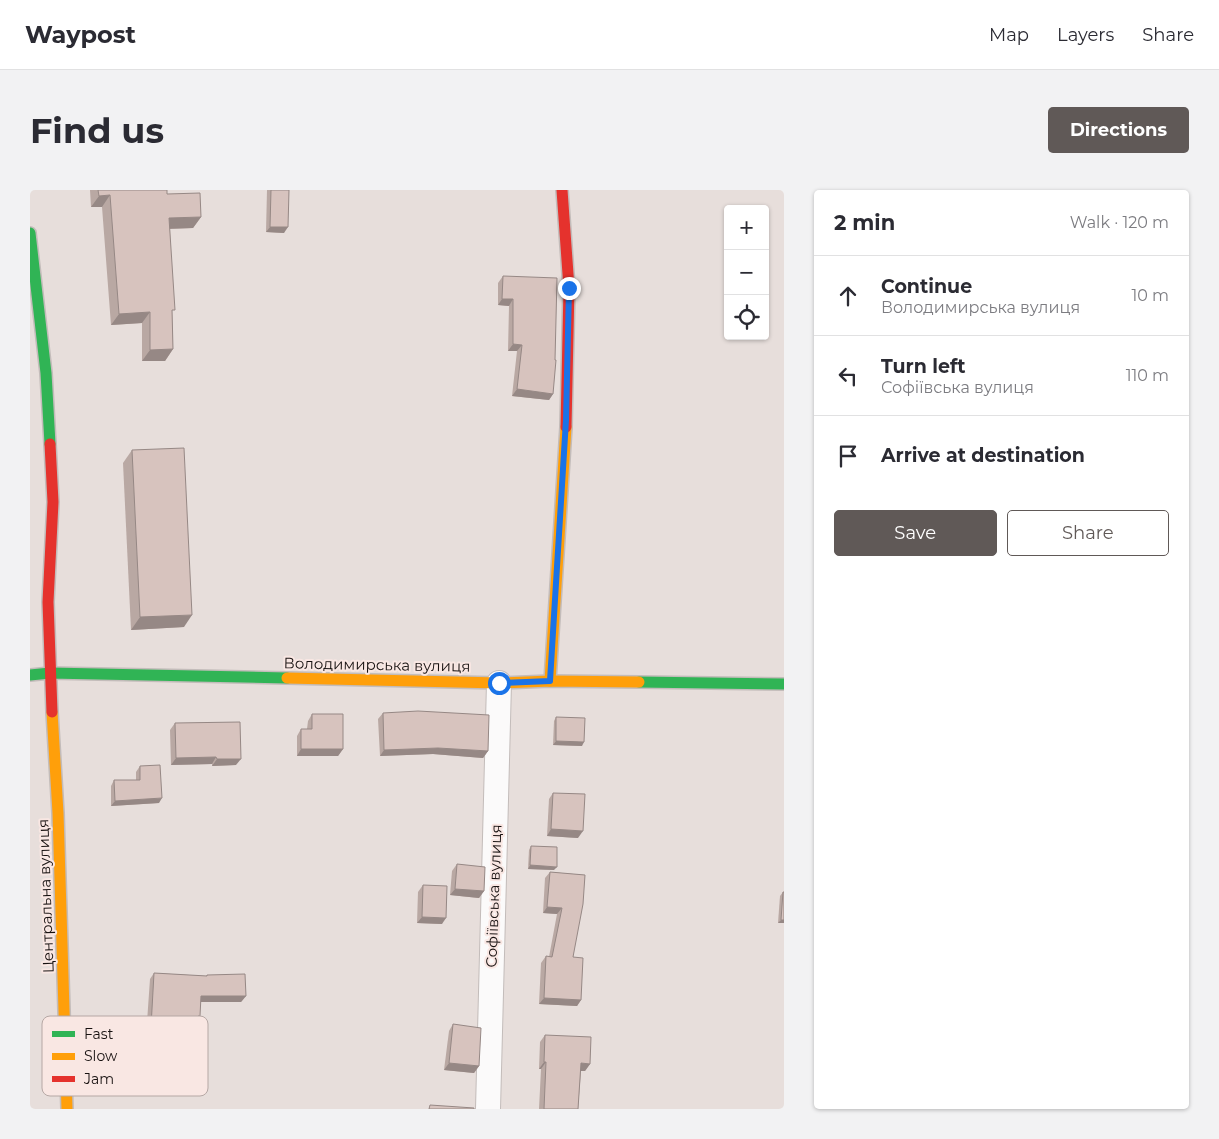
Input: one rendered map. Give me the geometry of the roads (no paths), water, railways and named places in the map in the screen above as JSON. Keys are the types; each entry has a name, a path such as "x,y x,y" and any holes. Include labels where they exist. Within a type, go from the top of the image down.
{"street":[{"path":"550,681 566,420 569,297 562,190"},
{"name":"Центральна вулиця","path":"30,233 46,374 53,502 48,602 58,812 64,1016"},
{"name":"Володимирська вулиця","path":"30,675 50,673 499,683 550,681 784,684"},
{"name":"Софіївська вулиця","path":"488,1109 499,683"},
{"name":"Центральна вулиця","path":"67,1096 67,1109"}]}
